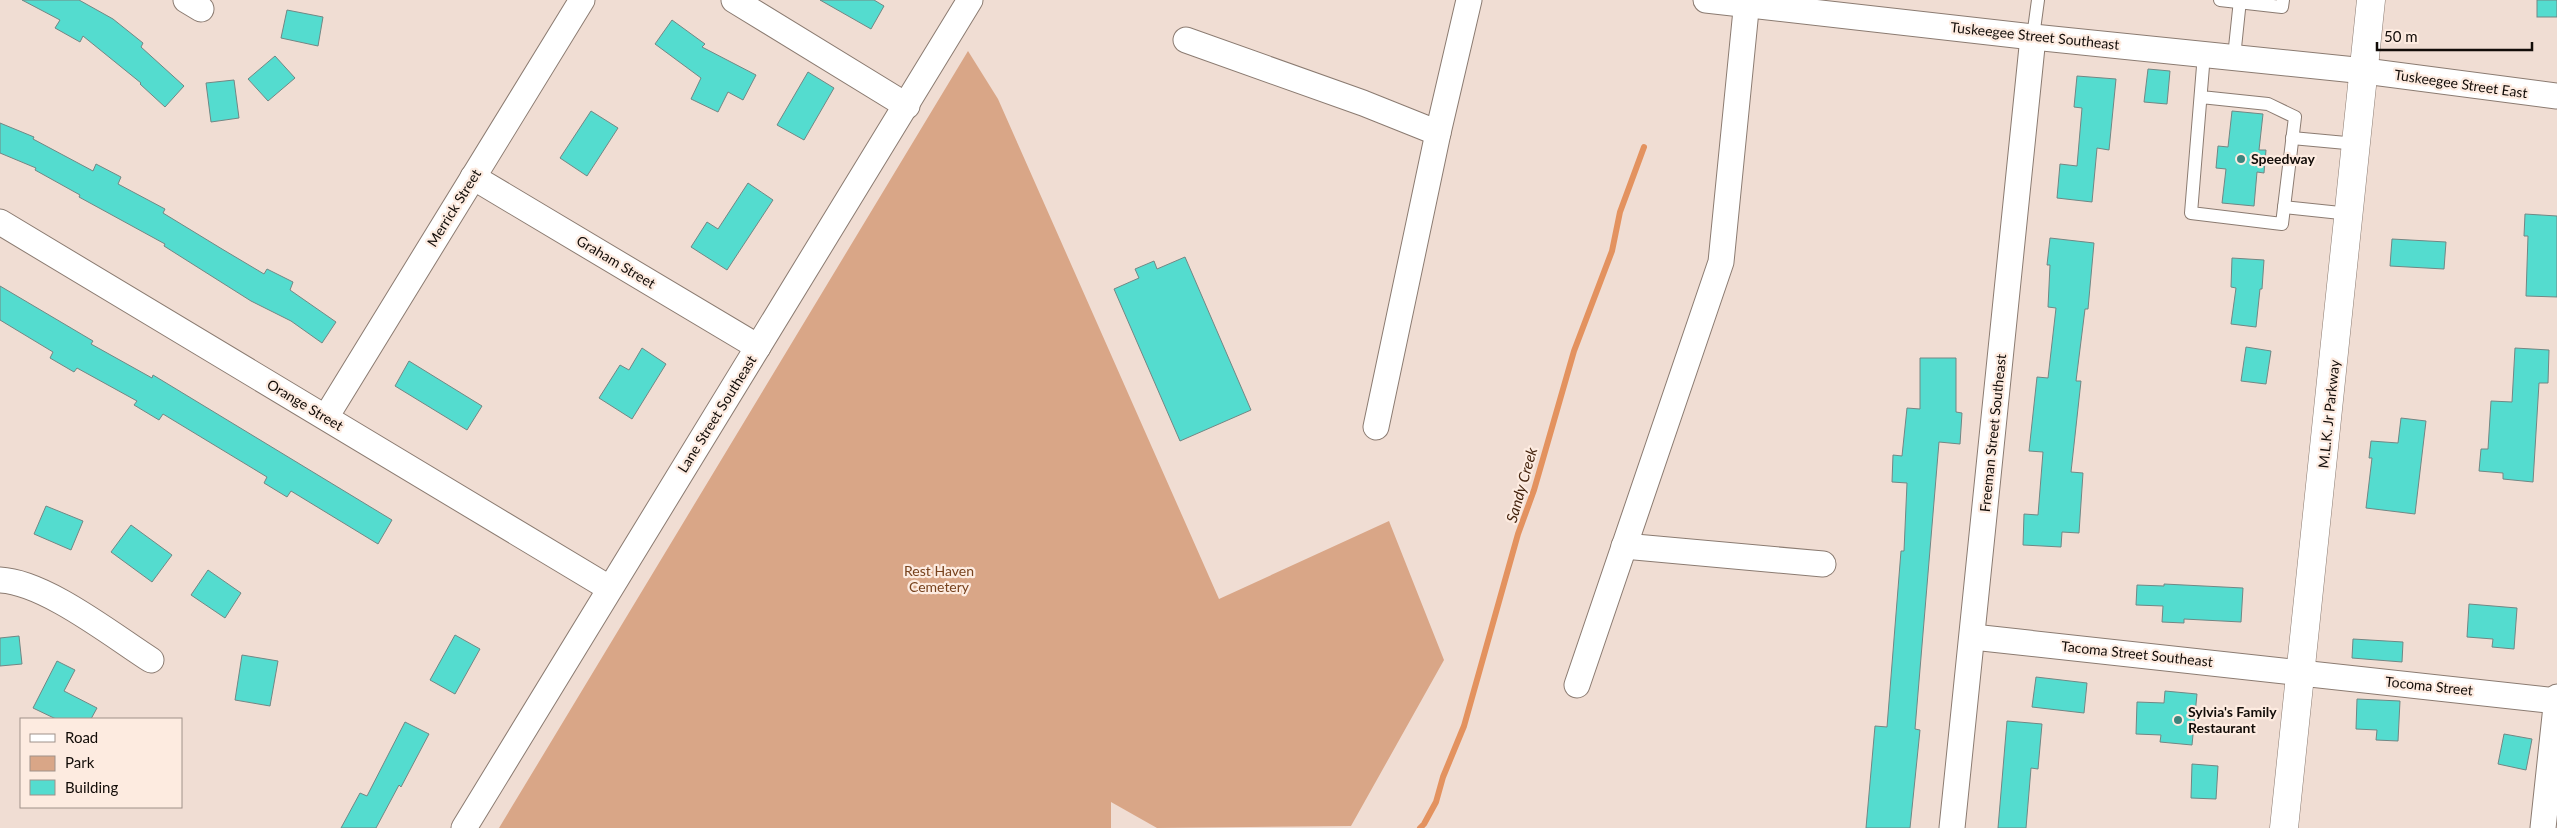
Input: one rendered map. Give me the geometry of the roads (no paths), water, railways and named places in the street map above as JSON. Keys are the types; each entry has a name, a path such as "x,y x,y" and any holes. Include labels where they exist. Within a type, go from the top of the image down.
{"main road":[{"name":"M.L.K. Jr Parkway","path":"2284,828 2302,672 2371,0"}],"street":[{"name":"Merrick Street","path":"326,417 582,0"},
{"path":"734,0 907,106"},
{"name":"Lane Street Southeast","path":"464,828 907,106 970,0"},
{"path":"1376,427 1438,133 1469,0"},
{"name":"Tuskeegee Street Southeast","path":"1706,0 1747,3 2033,37 2365,71"},
{"path":"1577,685 1721,262 1747,3"},
{"name":"Freeman Street Southeast","path":"1952,828 2033,37"},
{"path":"1186,40 1363,103 1438,133"},
{"name":"Tuskeegee Street East","path":"2365,71 2557,96"},
{"name":"Graham Street","path":"473,177 758,347"},
{"name":"Orange Street","path":"0,222 610,588"},
{"path":"1624,546 1823,564"},
{"path":"0,580 31,586 51,596 151,660"},
{"name":"Tacoma Street Southeast","path":"1973,637 2302,672"},
{"name":"Tocoma Street","path":"2302,672 2557,700"},
{"path":"2543,828 2557,700"}],"lane":[{"path":"2033,37 2038,0"},
{"path":"2220,0 2282,7 2283,0"},
{"path":"2234,57 2240,1"},
{"path":"2200,97 2268,104 2295,117 2282,224 2191,213 2200,97 2204,54"},
{"path":"2292,138 2357,144"},
{"path":"2284,207 2350,214"}],"waterway":[{"name":"Sandy Creek","path":"1420,828 1436,802 1443,777 1464,726 1518,534 1534,490 1574,351 1612,251 1620,212 1644,147"}],"place":[{"name":"Speedway","path":"2241,159"},
{"name":"Sylvia's Family Restaurant","path":"2178,720"}],"park label":[{"name":"Rest Haven Cemetery","path":"939,580"}]}
